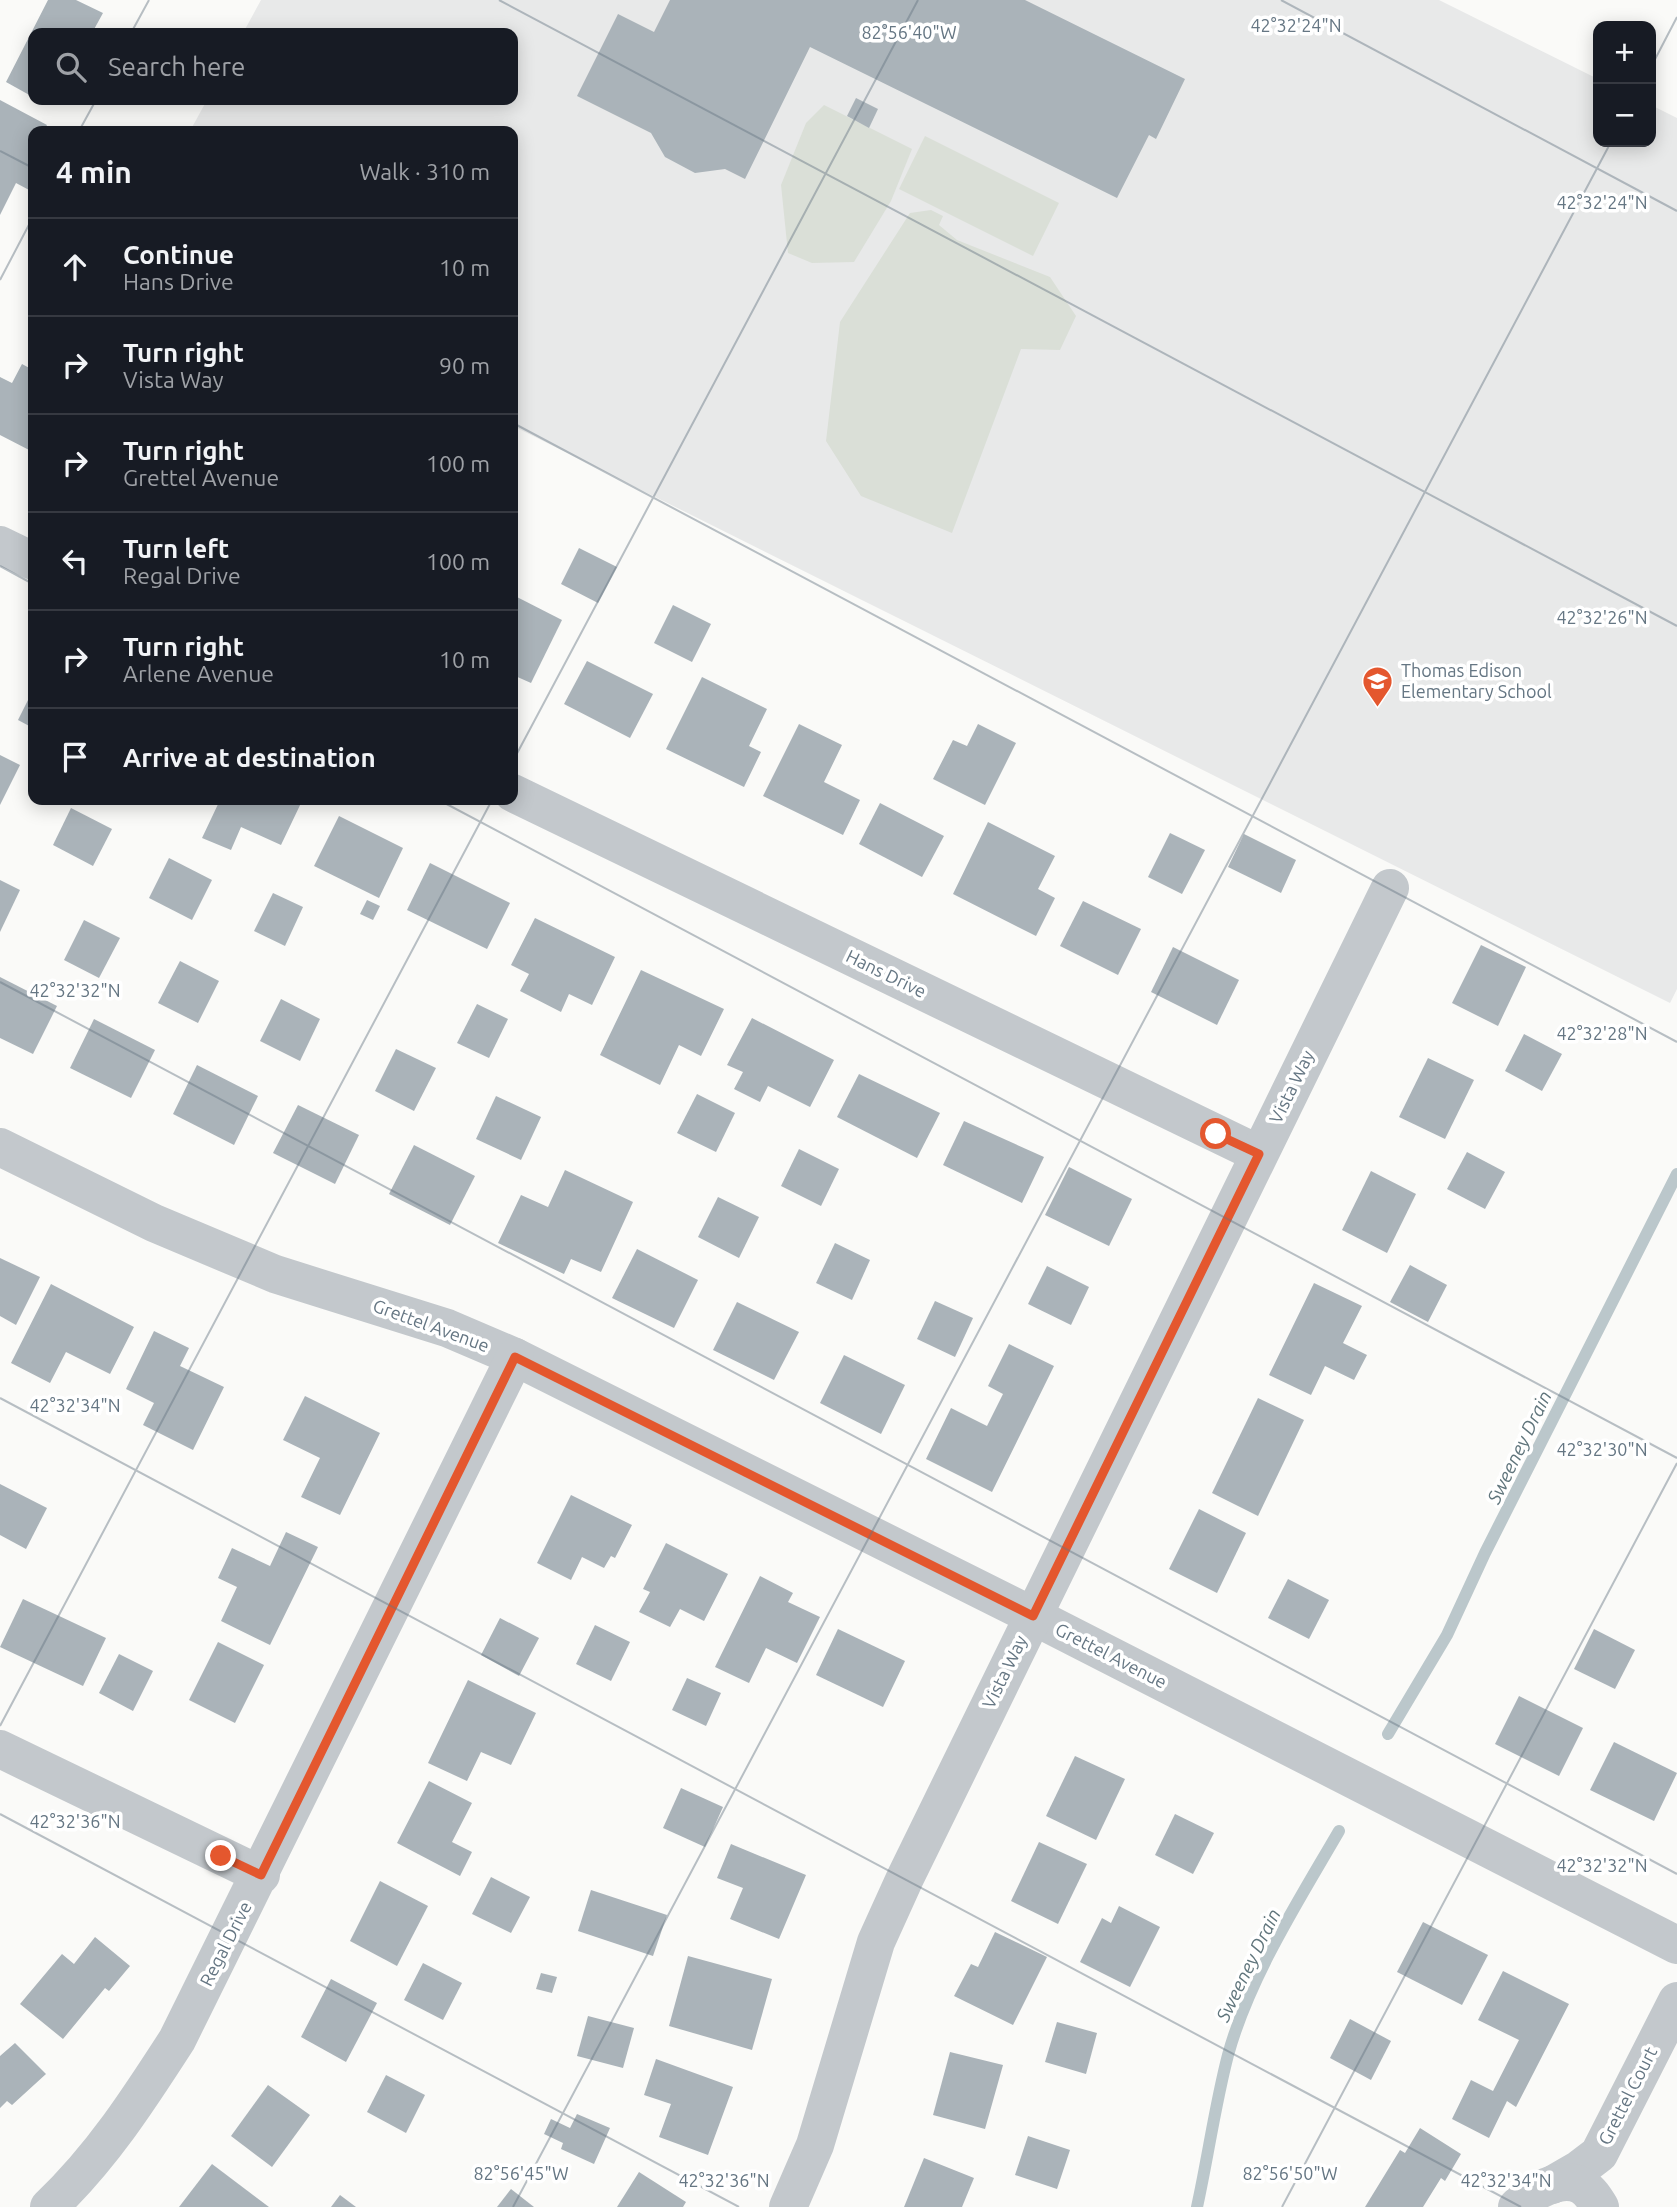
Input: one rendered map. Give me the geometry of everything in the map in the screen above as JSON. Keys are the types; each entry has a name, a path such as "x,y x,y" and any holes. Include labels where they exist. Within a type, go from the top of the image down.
{"street":[{"path":"0,545 28,559"},
{"name":"Hans Drive","path":"518,795 1259,1154"},
{"name":"Vista Way","path":"788,2207 815,2145 877,1942 905,1878 1390,888"},
{"name":"Grettel Avenue","path":"0,1147 154,1223 275,1274 447,1328 515,1357 1033,1616 1677,1945"},
{"name":"Regal Drive","path":"50,2207 127,2118 177,2040 261,1875 515,1357"},
{"path":"0,1749 261,1875"},
{"name":"Grettel Court","path":"1517,2207 1599,2154 1677,2001"},
{"name":"Grettel Court","path":"1599,2154 1600,2207"},
{"name":"Grettel Court","path":"1552,2185 1569,2182 1580,2185 1591,2193 1600,2207"}],"shaded area":[{"name":"Thomas Edison Elementary School","path":"261,0 1439,0 1593,77 1593,147 1656,147 1656,108 1677,118 1677,989 1670,1003 518,428 518,126 193,126 204,105 518,105 518,28 246,28"},
{"path":"824,105 912,149 891,201 854,262 812,263 788,253 781,185 806,123"},
{"path":"925,136 1059,203 1033,256 899,189"},
{"path":"931,210 943,216 939,225 957,240 1050,277 1076,316 1060,350 1021,349 952,533 861,496 826,441 840,322 910,213"}],"building":[{"path":"48,0 76,0 103,13 95,28 34,28"},
{"path":"670,0 1025,0 1185,79 1156,139 1149,135 1117,198 810,47 745,179 725,169 695,173 665,157 651,133 577,96 618,14 654,32"},
{"path":"28,39 28,94 6,82"},
{"path":"856,98 878,109 869,128 847,116"},
{"path":"0,100 47,125 28,126 28,189 16,183 0,215"},
{"path":"22,364 28,367 28,449 0,435 0,377 12,383"},
{"path":"579,548 617,567 598,603 561,584"},
{"path":"518,598 562,620 531,683 518,677"},
{"path":"673,605 711,624 692,662 654,643"},
{"path":"587,661 653,694 630,738 564,704"},
{"path":"702,677 767,709 749,746 761,752 744,787 666,749"},
{"path":"28,700 28,725 18,720"},
{"path":"799,724 842,745 824,782 860,800 843,835 763,796"},
{"path":"978,724 1016,743 985,805 933,779 953,740 967,746"},
{"path":"0,755 20,765 0,805"},
{"path":"880,803 944,836 922,877 859,844"},
{"path":"218,805 300,805 281,845 241,827 231,850 202,838"},
{"path":"71,808 112,829 93,866 53,845"},
{"path":"339,816 403,848 379,898 314,866"},
{"path":"988,822 1055,856 1038,889 1055,898 1036,936 953,894"},
{"path":"1170,833 1205,850 1182,894 1148,877"},
{"path":"1244,834 1296,860 1281,893 1228,867"},
{"path":"169,858 212,880 192,920 149,898"},
{"path":"430,863 510,903 487,949 407,910"},
{"path":"0,880 20,890 0,932"},
{"path":"273,893 303,907 285,946 254,931"},
{"path":"367,900 380,906 373,920 360,914"},
{"path":"1083,901 1141,929 1118,975 1060,946"},
{"path":"535,918 615,957 592,1005 569,994 561,1012 520,991 529,974 511,965"},
{"path":"84,920 120,938 99,978 64,960"},
{"path":"1481,945 1526,967 1498,1026 1452,1003"},
{"path":"1173,947 1239,980 1217,1025 1151,992"},
{"path":"180,961 219,981 198,1023 158,1003"},
{"path":"641,970 724,1009 701,1056 679,1045 660,1085 600,1055"},
{"path":"0,977 57,1006 33,1054 0,1038"},
{"path":"281,999 320,1019 300,1061 260,1041"},
{"path":"477,1004 508,1019 489,1058 457,1043"},
{"path":"752,1018 834,1060 810,1107 768,1086 760,1102 734,1089 743,1072 727,1065"},
{"path":"94,1019 155,1050 131,1098 70,1068"},
{"path":"1524,1034 1562,1054 1542,1091 1505,1071"},
{"path":"396,1049 436,1068 414,1111 375,1091"},
{"path":"1428,1058 1474,1080 1445,1139 1399,1117"},
{"path":"197,1065 258,1096 234,1145 173,1114"},
{"path":"859,1074 940,1113 917,1158 837,1117"},
{"path":"697,1094 735,1113 716,1152 677,1133"},
{"path":"496,1096 541,1117 521,1160 476,1139"},
{"path":"298,1105 359,1135 335,1184 273,1153"},
{"path":"964,1121 1044,1157 1022,1203 943,1165"},
{"path":"414,1145 475,1176 450,1225 389,1194"},
{"path":"799,1149 839,1169 821,1206 781,1186"},
{"path":"1467,1152 1505,1172 1485,1209 1447,1189"},
{"path":"1069,1167 1132,1199 1109,1246 1045,1215"},
{"path":"565,1170 633,1202 601,1272 571,1259 564,1274 498,1243 521,1195 548,1207"},
{"path":"1371,1171 1416,1194 1387,1253 1342,1230"},
{"path":"718,1197 759,1217 739,1258 698,1237"},
{"path":"835,1243 870,1260 852,1300 816,1283"},
{"path":"637,1249 698,1280 674,1328 612,1298"},
{"path":"0,1258 40,1277 16,1325 0,1316"},
{"path":"1410,1265 1447,1285 1428,1322 1390,1302"},
{"path":"1047,1266 1089,1287 1071,1325 1028,1304"},
{"path":"1314,1283 1362,1306 1343,1343 1367,1355 1354,1380 1325,1366 1311,1395 1269,1375"},
{"path":"51,1284 134,1327 110,1374 66,1352 50,1383 11,1363"},
{"path":"935,1301 973,1318 955,1357 917,1339"},
{"path":"737,1302 799,1332 774,1380 713,1350"},
{"path":"154,1331 189,1348 180,1366 224,1387 193,1450 143,1425 154,1403 126,1389"},
{"path":"1009,1344 1054,1366 992,1492 926,1459 951,1408 987,1426 1003,1394 988,1386"},
{"path":"844,1355 905,1385 881,1434 820,1403"},
{"path":"305,1396 380,1433 340,1515 301,1497 320,1458 283,1440"},
{"path":"1258,1398 1304,1420 1258,1516 1212,1493"},
{"path":"0,1484 47,1508 26,1549 0,1535"},
{"path":"571,1495 632,1525 615,1558 611,1556 604,1568 582,1557 571,1580 537,1563"},
{"path":"1199,1509 1246,1533 1217,1593 1169,1569"},
{"path":"286,1532 318,1547 270,1645 221,1621 237,1587 218,1578 232,1548 270,1566"},
{"path":"666,1543 728,1574 704,1621 680,1609 670,1627 639,1612 650,1592 643,1589"},
{"path":"760,1576 793,1593 788,1602 820,1617 797,1663 766,1648 749,1683 715,1667"},
{"path":"1288,1579 1329,1600 1309,1639 1268,1618"},
{"path":"23,1599 106,1638 83,1686 0,1647"},
{"path":"500,1618 539,1638 519,1676 481,1655"},
{"path":"595,1625 630,1642 611,1681 576,1664"},
{"path":"838,1629 905,1661 883,1707 816,1675"},
{"path":"1594,1629 1635,1650 1615,1689 1574,1669"},
{"path":"218,1642 264,1665 235,1723 189,1700"},
{"path":"119,1654 153,1671 133,1711 99,1693"},
{"path":"687,1678 721,1693 706,1726 672,1710"},
{"path":"468,1680 536,1713 511,1765 481,1752 467,1781 428,1763"},
{"path":"1519,1696 1583,1728 1559,1776 1495,1744"},
{"path":"1614,1742 1677,1773 1654,1821 1590,1790"},
{"path":"1075,1756 1125,1779 1096,1840 1046,1816"},
{"path":"429,1781 472,1803 452,1842 472,1852 460,1876 397,1843"},
{"path":"681,1788 723,1807 705,1847 663,1828"},
{"path":"1175,1814 1214,1833 1193,1874 1155,1855"},
{"path":"1039,1842 1087,1864 1058,1924 1011,1901"},
{"path":"731,1844 806,1875 779,1939 730,1919 743,1888 717,1878"},
{"path":"491,1877 530,1897 511,1933 472,1914"},
{"path":"380,1881 428,1906 397,1966 350,1941"},
{"path":"591,1890 667,1915 653,1956 578,1931"},
{"path":"1119,1906 1160,1927 1130,1987 1080,1962 1102,1918 1111,1923"},
{"path":"1423,1922 1488,1955 1462,2005 1397,1972"},
{"path":"995,1932 1047,1957 1013,2025 954,1996 971,1964 978,1967"},
{"path":"95,1937 130,1966 109,1991 105,1988 63,2039 20,2004 62,1954 74,1964"},
{"path":"688,1956 772,1979 752,2050 669,2026"},
{"path":"423,1963 462,1983 443,2020 404,2000"},
{"path":"1503,1971 1569,2004 1516,2107 1507,2101 1489,2138 1452,2119 1471,2080 1493,2091 1519,2040 1478,2020"},
{"path":"541,1973 557,1977 552,1993 536,1989"},
{"path":"331,1979 377,2003 346,2062 301,2037"},
{"path":"588,2016 634,2028 623,2068 577,2056"},
{"path":"1350,2019 1391,2041 1371,2080 1330,2058"},
{"path":"1057,2022 1097,2033 1086,2074 1045,2062"},
{"path":"15,2043 46,2074 12,2105 7,2101 0,2108 0,2056"},
{"path":"950,2052 1003,2065 985,2129 933,2115"},
{"path":"656,2059 733,2087 708,2155 659,2137 671,2104 644,2095"},
{"path":"386,2075 425,2095 406,2133 367,2112"},
{"path":"268,2085 310,2115 272,2167 231,2136"},
{"path":"577,2114 610,2128 594,2164 561,2149 563,2143 544,2134 551,2119 570,2128"},
{"path":"1420,2128 1461,2154 1445,2181 1441,2178 1423,2207 1365,2207 1400,2150 1405,2153"},
{"path":"1028,2136 1070,2150 1057,2189 1015,2175"},
{"path":"924,2158 974,2178 962,2207 904,2207"},
{"path":"212,2164 269,2207 179,2207"},
{"path":"639,2172 686,2202 683,2207 617,2207"},
{"path":"511,2189 534,2207 497,2207"},
{"path":"340,2195 356,2207 331,2207"}],"waterway":[{"name":"Sweeney Drain","path":"1388,1734 1447,1635 1485,1553 1677,1174"},
{"name":"Sweeney Drain","path":"1197,2207 1223,2074 1237,2026 1276,1940 1339,1831"}],"place":[{"name":"Thomas Edison Elementary School","path":"1378,708"}],"route":[{"path":"221,1856 261,1875 515,1357 1033,1616 1259,1154 1216,1134"}]}
